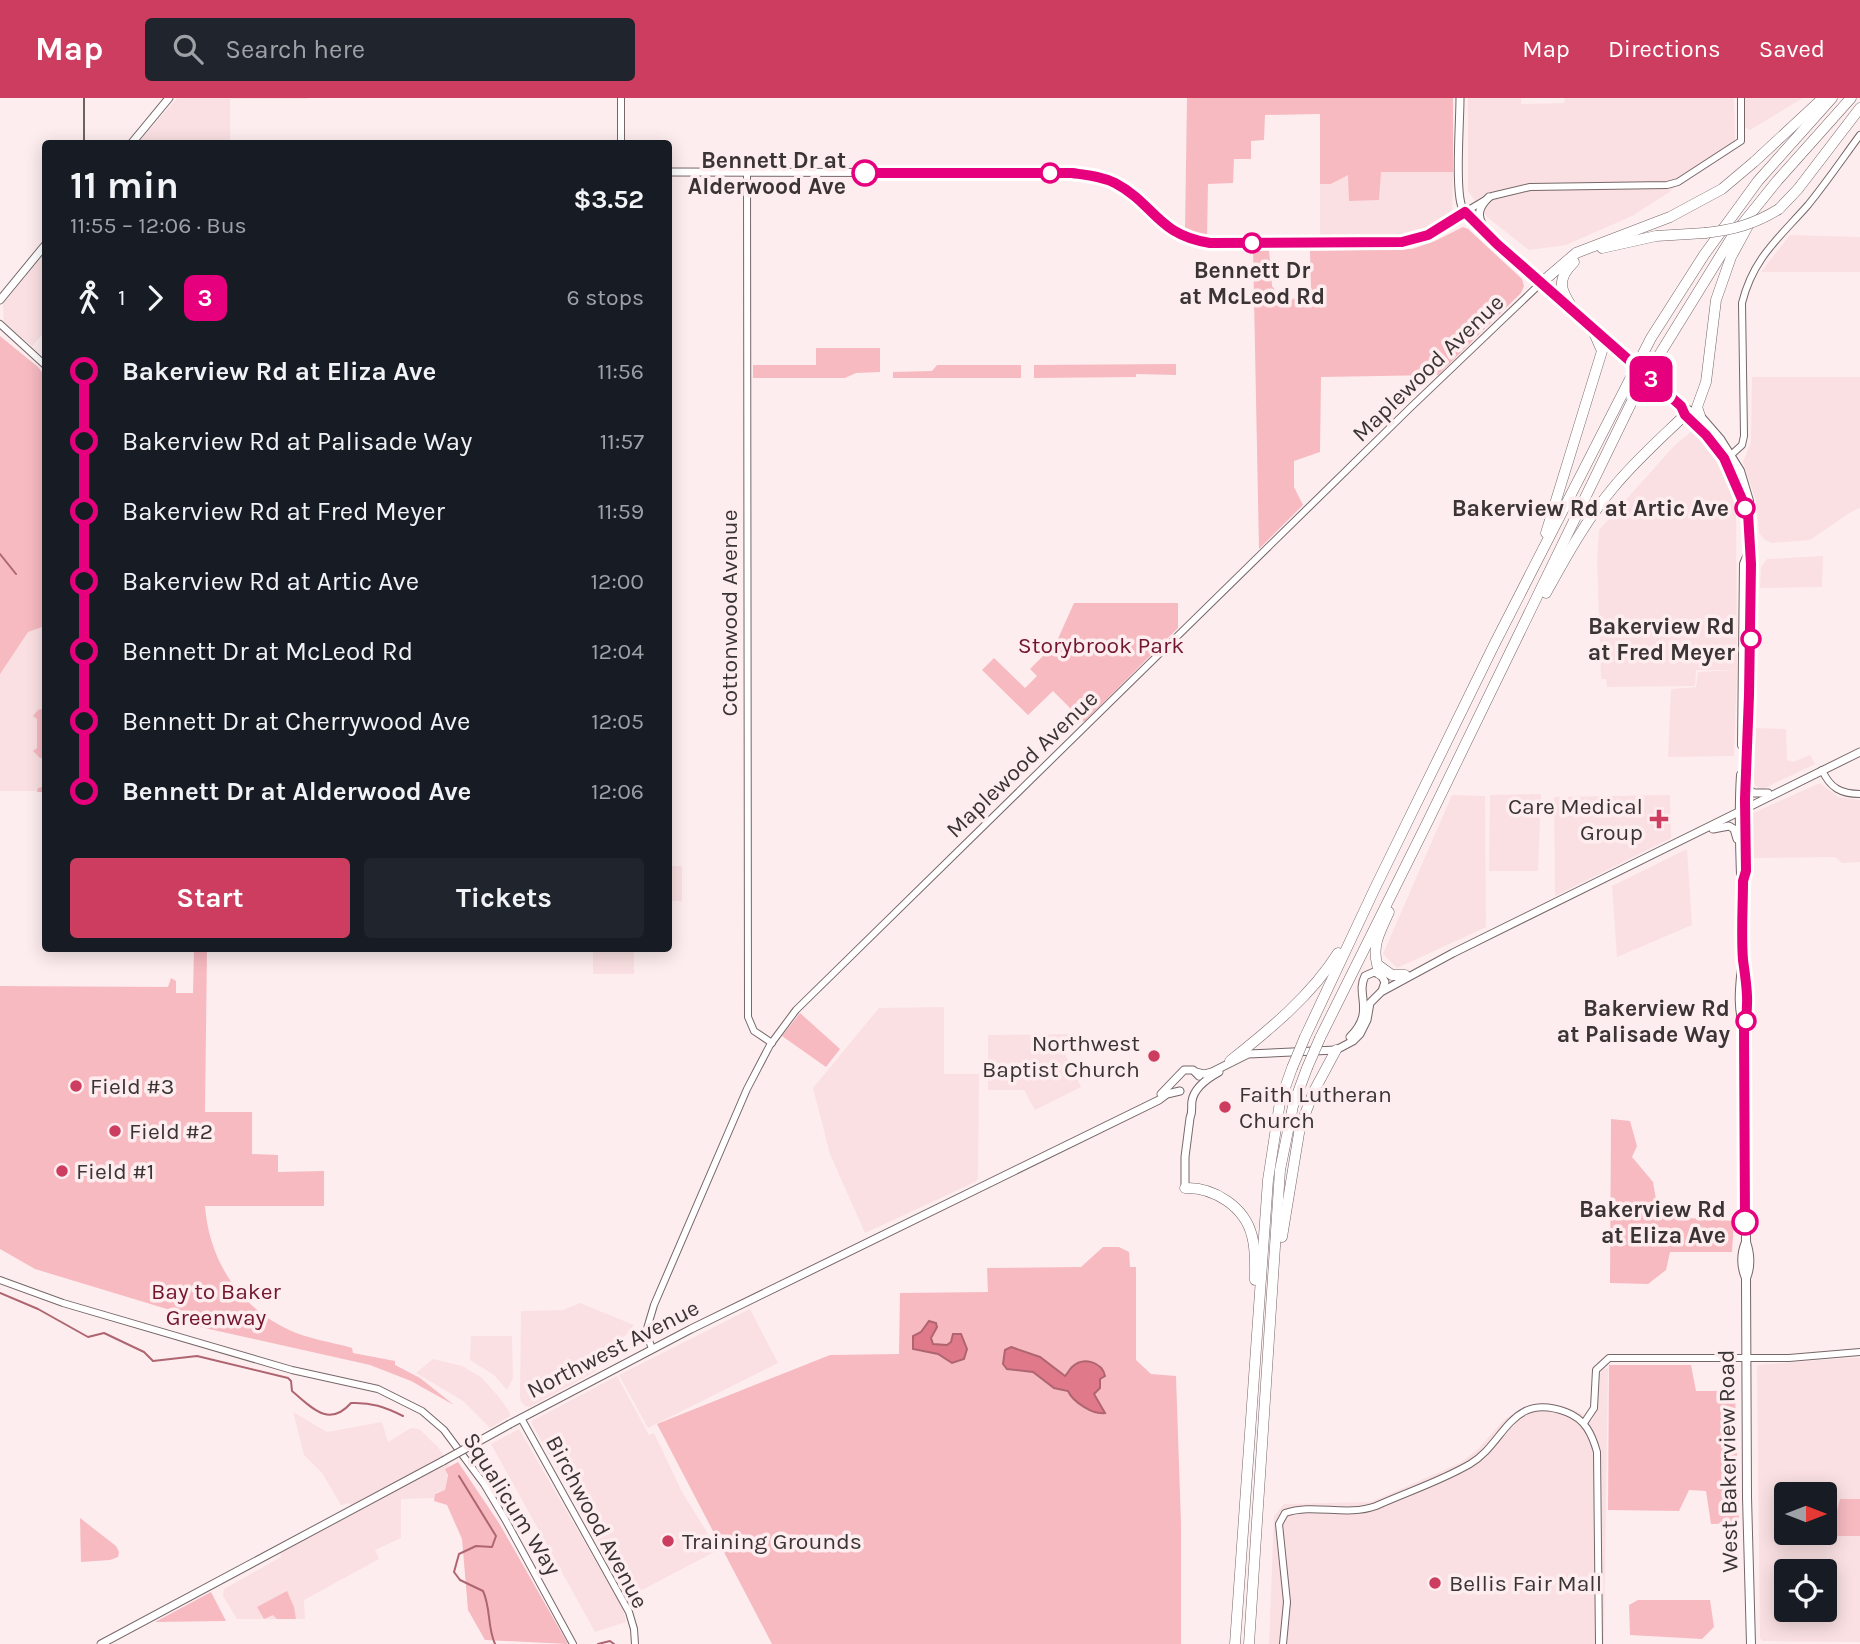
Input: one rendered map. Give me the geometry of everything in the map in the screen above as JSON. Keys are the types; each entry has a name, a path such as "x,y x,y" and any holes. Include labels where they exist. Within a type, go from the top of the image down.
{"highway":[{"path":"1541,283 1576,253 1670,217 1722,188 1823,98"},
{"path":"1494,645 1651,338 1704,255 1758,181 1832,98"},
{"path":"1251,1644 1280,1170 1288,1127 1307,1068 1637,391 1732,237 1777,181 1852,98"},
{"path":"1541,283 1593,251 1626,241 1730,230 1752,224 1779,209 1860,108"},
{"path":"1700,416 1696,407 1707,377 1713,322 1722,281 1738,242 1777,181"},
{"path":"1575,261 1562,275 1562,290 1575,313"},
{"path":"1592,328 1602,352"},
{"path":"1233,1644 1270,1159 1280,1102 1305,1037 1546,534 1602,352 1613,346"},
{"path":"1506,663 1598,506 1684,411"},
{"path":"1381,975 1376,962 1376,942 1429,819"},
{"path":"1230,1061 1256,1041 1311,988 1332,963 1375,888"},
{"path":"1376,962 1388,973 1405,975"},
{"path":"1272,1310 1287,1193 1300,1127 1314,1091 1336,1050"},
{"path":"1185,1188 1203,1190 1221,1197 1239,1212 1250,1229 1254,1246 1255,1363"}],"main road":[{"path":"134,140 169,98"},
{"path":"672,172 1093,175 1114,182 1156,218 1190,240 1210,243 1402,242 1428,235 1465,212 1460,191 1460,98"},
{"path":"1450,223 1456,214 1460,191"},
{"path":"1489,198 1480,209 1479,219 1497,244"},
{"name":"West Bakerview Road","path":"1465,212 1497,244 1684,411 1724,458 1748,513"},
{"path":"0,300 42,249"},
{"name":"West Bakerview Road","path":"1684,411 1690,409 1700,416 1731,455 1743,479 1749,501 1749,695 1742,809 1746,871 1743,881"},
{"name":"West Bakerview Road","path":"1750,549 1744,564 1740,855 1743,881 1743,961 1747,988 1744,1027 1746,1242 1749,1261 1746,1278 1746,1497 1751,1644"},
{"path":"1744,662 1747,666 1749,695"},
{"path":"1318,1052 1337,1046 1353,1034 1363,1014 1362,981 1366,974 1372,972 1396,980 1422,969 1860,751"},
{"path":"1746,776 1749,790 1759,794 1792,784"},
{"path":"1692,836 1723,825 1729,826 1736,834 1740,855"},
{"path":"1363,989 1369,994 1380,993 1422,969"},
{"path":"1185,1188 1185,1157 1190,1118 1187,1102 1177,1079 1184,1070 1206,1074 1230,1061 1254,1053 1336,1050 1360,1034 1367,1020 1370,1003 1385,984 1381,975"},
{"path":"1181,1092 1188,1094 1198,1089 1214,1075 1254,1053"},
{"path":"1190,1118 1193,1112 1193,1097 1200,1078 1196,1072"},
{"name":"Northwest Avenue","path":"1150,1103 1177,1079"},
{"name":"Northwest Avenue","path":"101,1644 652,1349 1171,1092 1181,1092"}],"street":[{"path":"621,98 621,140"},
{"path":"1465,212 1500,192 1530,187 1667,186 1685,178 1741,141 1741,98"},
{"path":"1731,455 1742,445 1744,436 1742,303 1747,284 1765,252 1808,204 1860,135"},
{"name":"Cottonwood Avenue","path":"747,173 748,1017 754,1031 772,1042"},
{"name":"Maplewood Avenue","path":"652,1349 646,1332 654,1305 744,1095 772,1042 807,998 1541,283"},
{"path":"0,324 42,362"},
{"path":"1822,770 1832,786 1846,793 1860,794"},
{"name":"Squalicum Way","path":"0,1280 63,1303 292,1370 378,1389 422,1411 444,1430 484,1484 573,1644"},
{"path":"1584,1423 1594,1408 1596,1370 1609,1358 1789,1358 1860,1352"},
{"path":"1283,1644 1287,1602 1279,1524 1285,1513 1359,1510 1376,1506 1470,1464 1514,1418 1536,1408 1564,1411 1584,1423 1595,1443 1598,1464 1599,1644"},
{"name":"Birchwood Avenue","path":"521,1419 629,1612 635,1644"}],"shaded area":[{"path":"177,98 310,99 230,99 230,140 140,140"},
{"path":"1468,98 1521,98 1521,104 1564,103 1565,98 1734,98 1735,140 1668,193 1632,216 1566,245 1529,250 1487,217 1468,191"},
{"path":"1745,98 1803,98 1750,130 1745,127"},
{"path":"1380,172 1453,172 1452,214 1448,219 1412,236 1399,239 1320,239 1320,184 1332,184 1348,174 1379,200"},
{"path":"1790,235 1860,237 1860,272 1761,272"},
{"path":"42,257 42,334 32,346 4,324 3,304"},
{"path":"1752,377 1860,377 1860,508 1810,540 1772,543 1759,533 1756,501 1743,462 1751,442"},
{"path":"1692,431 1711,452 1727,481 1736,510 1737,670 1734,756 1668,757 1671,689 1696,687 1698,672 1736,670 1696,670 1695,686 1607,687 1606,679 1601,679 1597,559 1599,530 1674,446"},
{"path":"0,533 42,548 42,791 0,791"},
{"path":"1823,556 1822,587 1760,588 1761,567 1767,559"},
{"path":"1756,728 1786,729 1787,760 1793,762 1810,755 1815,764 1761,790 1754,780"},
{"path":"1820,783 1838,797 1860,800 1860,862 1842,863 1835,857 1753,858 1753,813"},
{"path":"1541,794 1538,871 1489,871 1490,795"},
{"path":"1452,795 1485,796 1486,927 1397,968 1383,954"},
{"path":"1670,795 1671,838 1555,896 1554,797"},
{"path":"1687,849 1692,925 1617,957 1612,886"},
{"path":"672,866 682,866 682,901 672,901"},
{"path":"593,952 634,952 634,974 593,974"},
{"path":"944,1007 944,1074 979,1074 978,1178 975,1182 865,1233 830,1154 813,1088 879,1008"},
{"path":"1069,1034 1066,1056 1081,1087 1035,1110 1024,1090 988,1090 988,1035"},
{"path":"580,1303 634,1325 596,1371 530,1407 525,1406 520,1396 521,1311 563,1310"},
{"path":"750,1309 778,1363 648,1428 619,1375"},
{"path":"929,1321 936,1323 937,1327 931,1338 933,1344 947,1345 953,1334 961,1334 967,1349 964,1359 952,1363 938,1354 913,1349 913,1336 921,1332"},
{"path":"471,1336 512,1336 513,1378 507,1390 494,1375 470,1360"},
{"path":"1011,1347 1040,1357 1065,1376 1072,1367 1081,1362 1096,1364 1105,1376 1100,1379 1100,1388 1094,1394 1105,1413 1084,1407 1068,1391 1054,1388 1033,1372 1007,1369 1003,1364 1005,1350"},
{"path":"1860,1358 1860,1499 1840,1499 1838,1507 1838,1482 1774,1482 1774,1545 1838,1545 1838,1536 1860,1536 1860,1642 1763,1641 1760,1638 1757,1367"},
{"path":"433,1359 462,1366 481,1377 498,1396 510,1416 490,1428 463,1401 416,1373"},
{"name":"Bellis Fair Mall","path":"1608,1368 1604,1644 1269,1644 1274,1516 1284,1504 1371,1502 1460,1463 1477,1450 1505,1419 1530,1405 1544,1403 1564,1406 1592,1421 1598,1404 1599,1375 1602,1370"},
{"path":"617,1376 649,1435 654,1433 682,1492 718,1550 629,1597 532,1424 532,1421"},
{"path":"293,1412 327,1432 382,1422 388,1442 411,1428 419,1429 438,1447 449,1465 445,1490 435,1493 434,1498 401,1499 401,1538 375,1550 379,1559 304,1600 305,1619 237,1619 223,1596 224,1589 281,1557 280,1553 355,1513 350,1503 341,1505 322,1473 304,1455"},
{"path":"519,1429 623,1609 626,1622 595,1632 491,1444"}],"green space":[{"path":"1187,98 1453,98 1453,172 1381,172 1379,200 1349,201 1348,175 1331,184 1320,184 1320,114 1265,115 1264,140 1251,141 1251,159 1234,159 1233,183 1208,184 1207,239 1189,234 1185,230"},
{"path":"1463,227 1522,279 1524,286 1521,293 1438,375 1321,377 1320,452 1294,461 1294,487 1303,505 1259,549 1253,248 1269,250 1272,286 1285,303 1311,290 1310,251 1412,249"},
{"path":"0,336 42,372 42,627 28,632 0,674"},
{"path":"816,348 880,348 880,372 856,373 845,378 753,378 753,365 816,365"},
{"path":"1176,364 1176,375 1034,378 1034,365"},
{"path":"937,365 1021,365 1021,378 893,378 893,372 932,371"},
{"name":"Storybrook Park","path":"1074,603 1178,603 1178,628 1084,722 1053,691 1028,715 982,670 994,658 1025,688 1037,676 1030,669 1056,643"},
{"path":"42,709 42,758 33,751 37,748 37,719 33,716"},
{"name":"Bay to Baker Greenway","path":"194,952 207,952 205,1112 252,1112 252,1154 278,1155 278,1172 324,1171 324,1206 205,1206 213,1245 230,1280 255,1309 271,1320 304,1336 352,1348 353,1353 395,1361 395,1365 420,1378 454,1405 411,1381 370,1365 191,1325 190,1316 35,1269 0,1249 0,986 168,987 171,978 176,981 176,993 193,993"},
{"path":"800,1013 840,1049 826,1067 782,1036"},
{"path":"1611,1119 1630,1121 1637,1146 1632,1157 1653,1182 1659,1216 1734,1221 1732,1252 1670,1252 1666,1270 1648,1284 1610,1283"},
{"path":"1103,1247 1119,1247 1129,1252 1130,1267 1136,1267 1136,1360 1151,1374 1176,1376 1181,1524 1181,1644 772,1644 657,1424 830,1355 899,1354 900,1293 988,1292 987,1268 1081,1267"},
{"path":"1609,1365 1691,1365 1696,1391 1735,1391 1739,1523 1711,1524 1706,1491 1689,1490 1679,1511 1608,1510"},
{"path":"458,1462 499,1523 568,1644 485,1640 468,1610 462,1539 447,1505 434,1501 435,1494 445,1490 448,1475 445,1469"},
{"path":"1840,1499 1860,1499 1860,1536 1838,1536"},
{"path":"80,1518 116,1546 118,1557 81,1562"},
{"path":"287,1591 296,1619 277,1619 273,1615 264,1619 257,1607"},
{"path":"211,1592 226,1621 155,1622"},
{"path":"1638,1600 1710,1600 1714,1627 1702,1639 1630,1635 1629,1605"}],"waterway":[{"path":"0,554 16,574"},
{"path":"0,1293 38,1309 88,1337 104,1333 144,1352 153,1361 197,1356 288,1378 292,1391 321,1413 335,1414 351,1403 365,1403 403,1416"},
{"path":"459,1476 496,1536 492,1547 476,1546 459,1554 454,1572 460,1580 483,1591 495,1644"},
{"path":"598,1644 610,1641 614,1644"}],"railway":[{"path":"84,98 84,140"}],"bus line":[{"name":"3","path":"865,173 1093,175 1114,182 1177,234 1190,240 1210,243 1402,242 1428,235 1465,212 1497,244 1681,406 1685,415 1706,435 1724,458 1748,513 1751,564 1745,799 1746,871 1743,881 1743,961 1747,975 1747,1014 1744,1027 1745,1222"}],"place":[{"name":"Bennett Dr at Alderwood Ave","path":"865,173"},
{"name":"Bennett Dr at McLeod Rd","path":"1252,243"},
{"name":"Bakerview Rd at Artic Ave","path":"1745,508"},
{"name":"Bakerview Rd at Fred Meyer","path":"1751,639"},
{"name":"Care Medical Group","path":"1659,819"},
{"name":"Bakerview Rd at Palisade Way","path":"1746,1021"},
{"name":"Northwest Baptist Church","path":"1154,1056"},
{"name":"Field #3","path":"76,1086"},
{"name":"Faith Lutheran Church","path":"1225,1107"},
{"name":"Field #2","path":"115,1131"},
{"name":"Field #1","path":"62,1171"},
{"name":"Bakerview Rd at Eliza Ave","path":"1745,1222"},
{"name":"Training Grounds","path":"668,1541"},
{"name":"Bellis Fair Mall","path":"1435,1583"}]}
